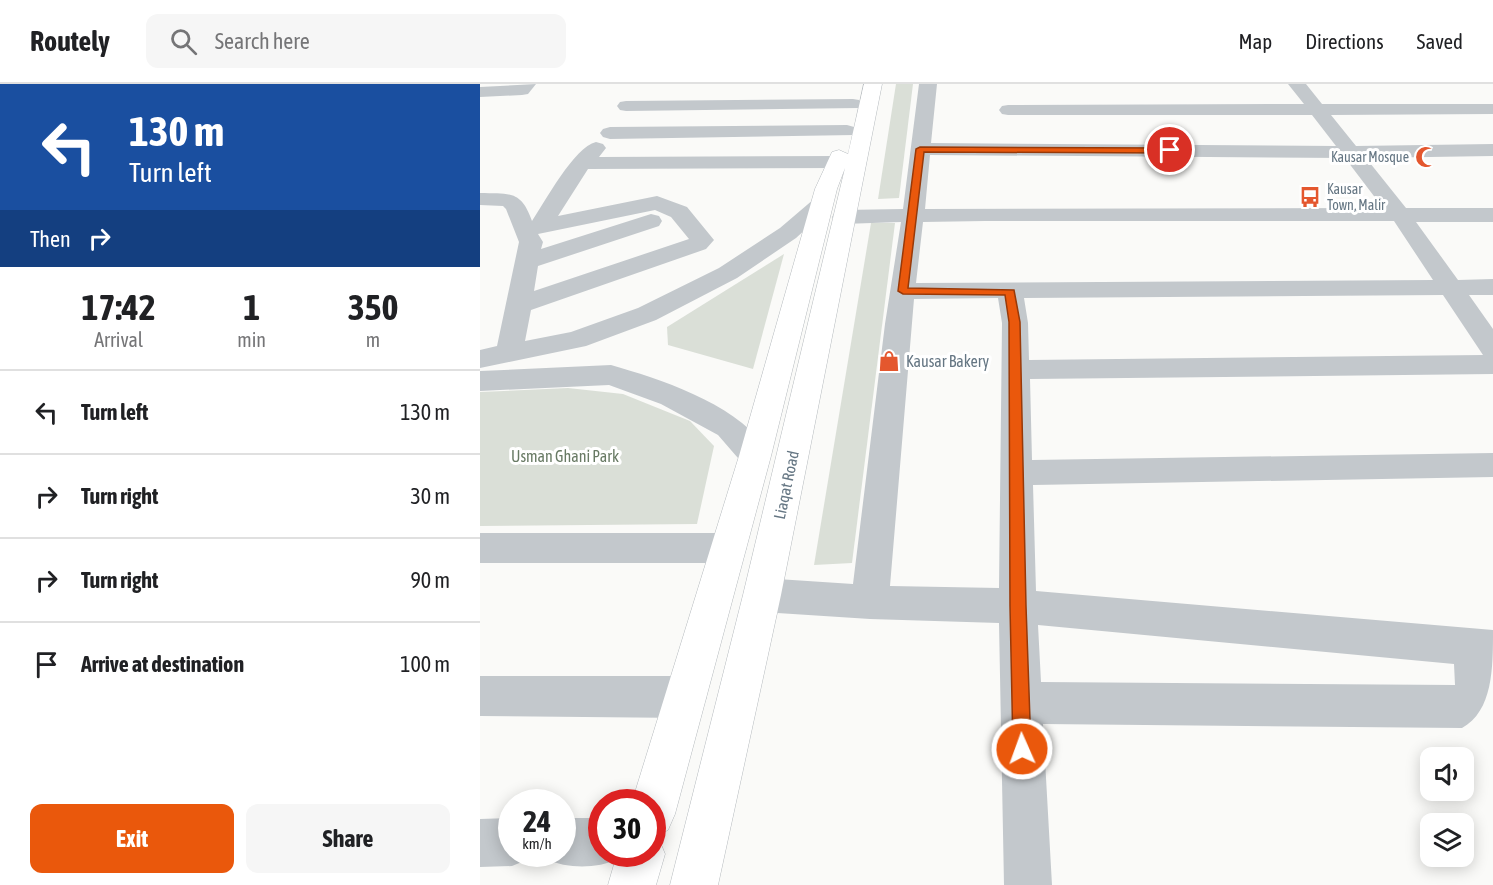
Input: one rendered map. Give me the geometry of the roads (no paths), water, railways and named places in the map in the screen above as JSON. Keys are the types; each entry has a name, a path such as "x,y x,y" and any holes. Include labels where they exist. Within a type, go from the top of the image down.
{"main road":[{"path":"659,789 755,456 832,210 838,162 857,101"},
{"name":"Liaqat Road","path":"694,885 762,595 832,210 857,101"},
{"path":"632,885 637,867"}],"street":[{"path":"480,92 522,90 527,84"},
{"path":"509,353 532,228 582,164 610,133 626,106 644,84"},
{"path":"870,602 903,291 928,84"},
{"path":"1297,84 1401,216 1493,349"},
{"path":"626,106 857,101"},
{"path":"610,133 857,101"},
{"path":"1013,155 1007,101 1317,110 1493,109"},
{"path":"920,149 1013,155 1493,150"},
{"path":"582,164 838,162"},
{"path":"480,199 508,200 516,206 532,228"},
{"path":"519,305 702,240 679,212 666,204 647,203 532,228"},
{"path":"480,359 576,340 647,314 728,273 788,233 832,210 913,216 1493,215"},
{"path":"527,261 679,212"},
{"path":"903,291 1493,287"},
{"path":"1010,292 1015,322 1020,703 1028,885"},
{"path":"1015,370 1493,364"},
{"path":"480,381 611,375 671,397 729,427 755,456"},
{"path":"1017,473 1493,465"},
{"path":"480,548 729,548"},
{"path":"762,595 870,602 1018,606 1482,648 1473,699 1462,707 1020,703"},
{"path":"480,696 686,697"},
{"path":"480,843 498,842"}],"place":[{"name":"Kausar Mosque","path":"1426,157"},
{"name":"Kausar Town, Malir","path":"1310,197"},
{"name":"Kausar Bakery","path":"889,361"}],"park label":[{"name":"Usman Ghani Park","path":"565,456"}]}
